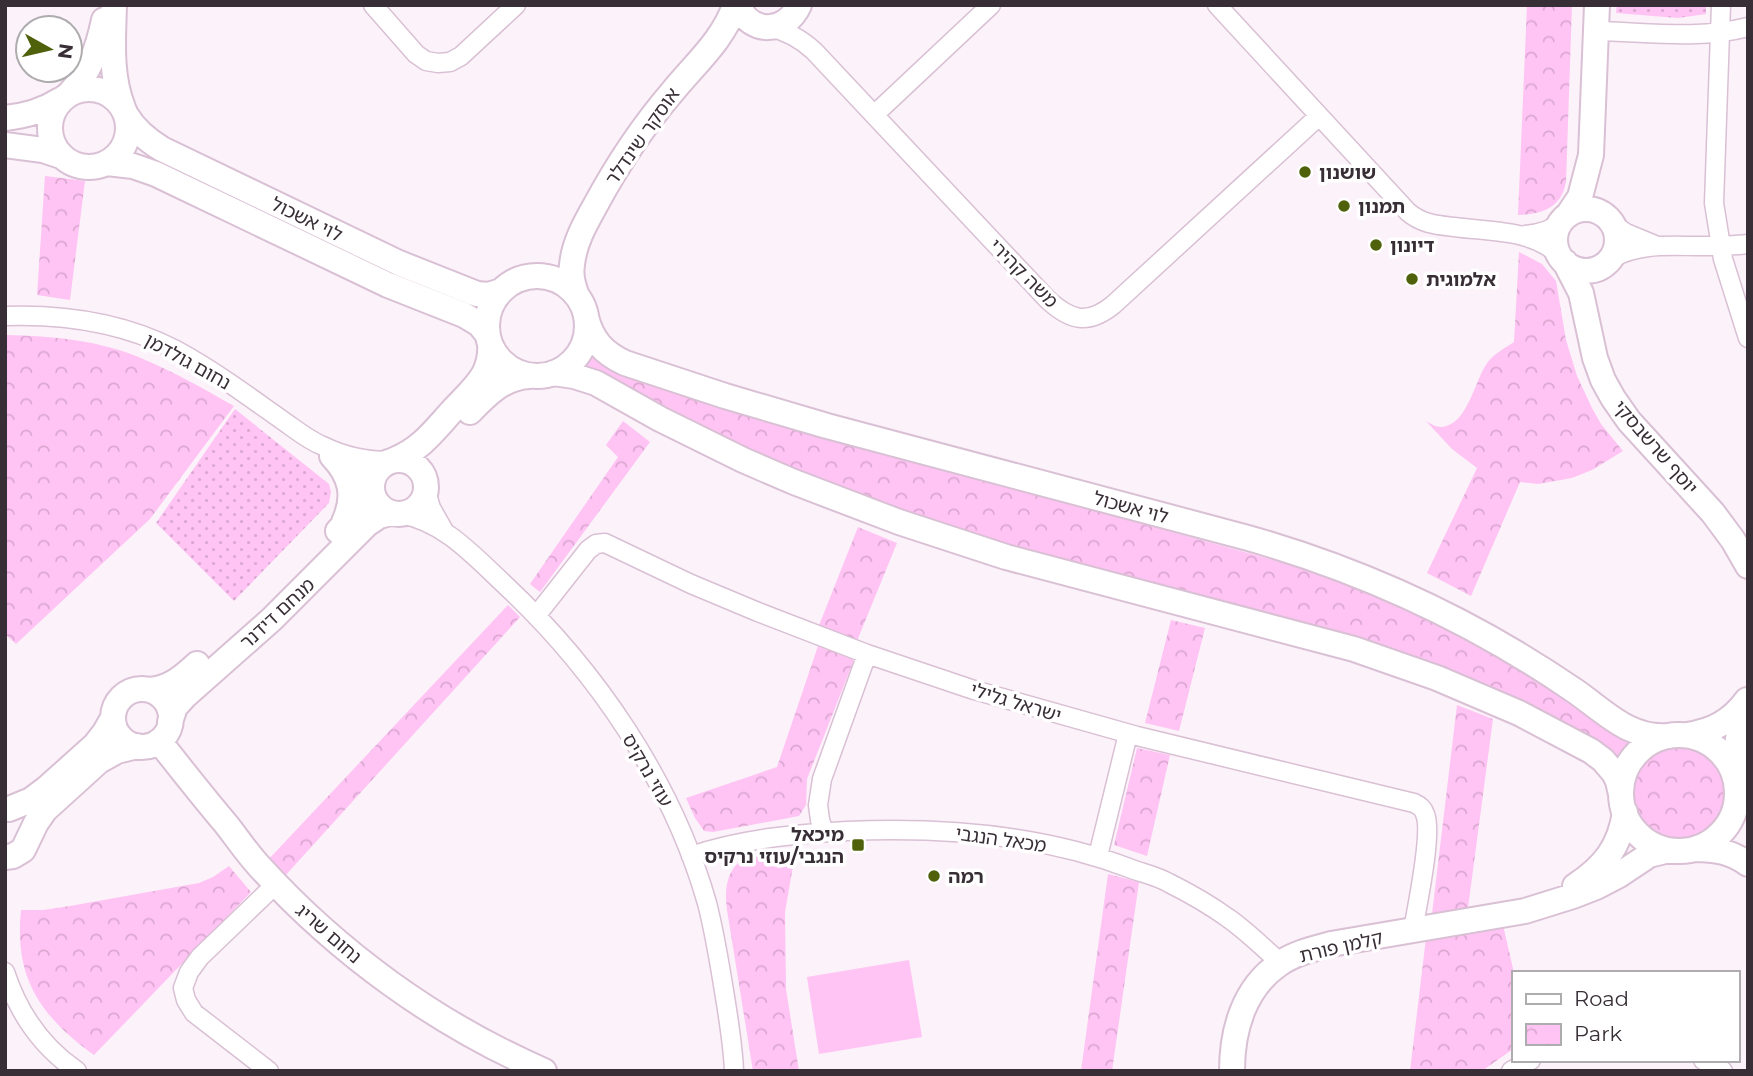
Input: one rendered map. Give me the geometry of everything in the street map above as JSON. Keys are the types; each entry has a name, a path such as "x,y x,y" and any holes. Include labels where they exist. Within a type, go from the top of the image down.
{"street":[{"path":"61,156 51,141 51,116 81,82 93,58 107,5"},
{"path":"5,145 43,150 83,167 96,167 117,155 126,140 128,127 115,86 112,65 114,5"},
{"path":"373,5 416,54 426,61 438,64 450,62 461,55 516,5"},
{"path":"736,5 754,24 766,27 779,26 788,21 799,5"},
{"name":"אוסקר שינדלר","path":"536,276 556,263 579,236 603,191 637,138 670,94 715,43 736,5"},
{"name":"משה קהירי","path":"799,5 802,29 814,51"},
{"path":"874,115 991,5"},
{"path":"1217,5 1408,212 1419,220 1434,225 1535,239 1573,268 1587,271 1601,267 1628,250 1655,245 1748,244"},
{"path":"1597,5 1591,155 1597,194 1617,234 1617,244 1610,260"},
{"path":"1721,5 1714,203 1720,246 1748,338"},
{"name":"אוסקר שינדלר","path":"715,43 743,29 766,27"},
{"name":"משה קהירי","path":"766,27 793,35 814,51 1048,300 1065,313 1084,318 1098,315 1113,305 1319,116"},
{"path":"1596,31 1686,34 1748,27"},
{"path":"5,118 39,111 81,89 100,90 116,99 124,112"},
{"name":"לוי אשכול","path":"124,112 142,135 167,152 399,263 477,295 501,291"},
{"path":"1563,260 1557,250 1557,230 1580,197 1591,155"},
{"name":"לוי אשכול","path":"107,163 133,166 156,174 388,285 464,316 479,324 489,339"},
{"path":"1521,235 1554,228 1576,210 1586,208 1596,210 1626,233 1655,245"},
{"name":"אוסקר שינדלר","path":"579,236 571,270 572,282 581,307"},
{"name":"יוסף שרשבסקי","path":"1563,260 1579,288 1598,369 1618,406 1713,513 1748,566"},
{"name":"יוסף שרשבסקי","path":"1586,317 1595,281 1610,260"},
{"path":"536,276 552,278 566,285 581,307 586,333 582,348 567,366 542,374 518,376 495,389 478,404 436,452 429,464 421,503 408,513 395,514 383,509 373,496 374,475 379,468 422,444 476,386 488,365 491,352 488,319 496,297 513,282 536,276"},
{"name":"לוי אשכול","path":"581,307 591,334 599,346 625,363 801,418 1268,544 1346,571 1423,604 1502,645 1626,728 1649,735 1678,735"},
{"name":"נחום גולדמן","path":"5,316 72,317 108,324 175,349 356,470 372,485"},
{"path":"489,339 497,356 515,371 574,376 596,383 660,419 743,460 898,522 1006,557 1354,649 1437,678 1519,713 1591,751 1611,769 1618,781 1633,828 1646,840 1662,848 1724,852 1735,855 1748,864"},
{"path":"323,449 345,473 351,488 347,515 336,533"},
{"name":"נחום גולדמן","path":"323,449 350,456 392,460"},
{"path":"392,460 403,459 415,464 423,474 426,486"},
{"name":"מנחם דידנר","path":"150,690 168,686 180,679 251,617 361,506 372,485"},
{"name":"עוזי נרקיס","path":"426,486 431,508 444,531"},
{"name":"עוזי נרקיס","path":"395,514 419,519 444,531 536,616 578,664 639,751 666,799 691,856 707,903 719,960 734,1071"},
{"name":"מנחם דידנר","path":"155,736 185,696 272,619 367,524 379,516 395,514"},
{"name":"ישראל גלילי","path":"536,616 588,550 596,544 605,543 716,595 867,654 999,697 1128,734 1417,804 1426,816 1428,832 1413,930"},
{"path":"824,832 819,815 820,784 867,654"},
{"path":"7,809 31,800 95,745 113,718 116,705 124,694 136,689 150,690 162,697 167,704 170,712 155,736 99,761 48,807 18,849"},
{"path":"1623,803 1624,775 1632,759 1644,747 1678,735 1710,730 1723,724 1748,701"},
{"path":"1688,850 1714,839 1726,826 1734,810 1736,750 1748,701"},
{"path":"113,718 118,735 129,744 155,736"},
{"path":"1098,856 1128,734"},
{"path":"1678,735 1705,741 1719,751 1730,765 1740,808 1748,821"},
{"name":"נחום שריג","path":"155,736 257,864 298,907 342,946 388,982 436,1014 484,1042 544,1071"},
{"name":"קלמן פורת","path":"1525,911 1579,883 1602,864 1619,839 1623,803"},
{"path":"5,874 29,829 25,819 7,809"},
{"name":"מכאל הנגבי","path":"691,856 717,847 758,839 824,832 950,832 1025,840 1098,856 1167,882 1228,918 1280,963"},
{"name":"קלמן פורת","path":"1232,1071 1234,1039 1246,1001 1257,985 1280,963 1307,950 1331,944 1525,911 1596,887 1652,854 1688,850"},
{"path":"269,1071 194,1013 183,988 189,972 200,957 276,884"},
{"path":"5,972 18,1003 40,1038 77,1071"},
{"path":"1511,1071 1527,1062"},
{"path":"1707,1062 1723,1071"}],"green space":[{"path":"1527,5 1572,5 1566,182 1560,198 1550,208 1518,215"},
{"path":"1617,5 1706,5 1706,14 1678,18 1616,13"},
{"path":"45,176 85,181 70,300 37,295"},
{"path":"1519,252 1542,264 1556,281 1566,340 1577,376 1601,424 1623,451 1592,470 1572,478 1538,484 1520,482 1471,596 1427,573 1477,468 1452,449 1426,421 1441,427 1458,419 1488,362 1514,342"},
{"path":"5,335 76,340 110,347 155,364 234,406 150,519 16,644 5,634"},
{"path":"594,351 899,457 1270,559 1364,591 1433,620 1478,643 1632,740 1617,765 1573,733 1022,550 950,529 793,472 584,367"},
{"path":"235,409 329,484 331,492 329,503 234,601 156,523"},
{"path":"623,421 650,442 540,592 530,584 618,457 606,445"},
{"path":"858,527 897,543 857,641 818,628"},
{"path":"508,605 520,617 284,877 267,861"},
{"path":"1171,620 1205,628 1179,731 1145,723"},
{"path":"818,646 854,660 807,779 806,805 799,816 713,832 704,831 686,798 777,767"},
{"path":"1457,705 1493,719 1468,908 1432,914"},
{"path":"1679,745 1697,749 1713,759 1723,775 1727,793 1723,811 1713,827 1697,837 1679,841 1661,837 1645,827 1635,811 1631,793 1635,775 1645,759 1661,749"},
{"path":"1137,748 1170,755 1147,856 1114,845"},
{"path":"796,849 785,912 786,989 799,1071 753,1071 727,910 728,879 742,860 753,855 765,851"},
{"path":"229,866 251,892 94,1055 45,1010 27,975 22,956 21,910 70,906 199,883"},
{"path":"1108,874 1139,882 1112,1071 1081,1071"},
{"path":"1503,925 1514,971 1512,1050 1482,1071 1410,1071 1426,938"},
{"path":"909,960 922,1037 819,1054 807,977"}],"place":[{"name":"שושנון","path":"1305,172"},
{"name":"תמנון","path":"1344,206"},
{"name":"דיונון","path":"1376,245"},
{"name":"אלמוגית","path":"1412,279"},
{"name":"מיכאל הנגבי/עוזי נרקיס","path":"858,845"},
{"name":"רמה","path":"934,876"}]}
